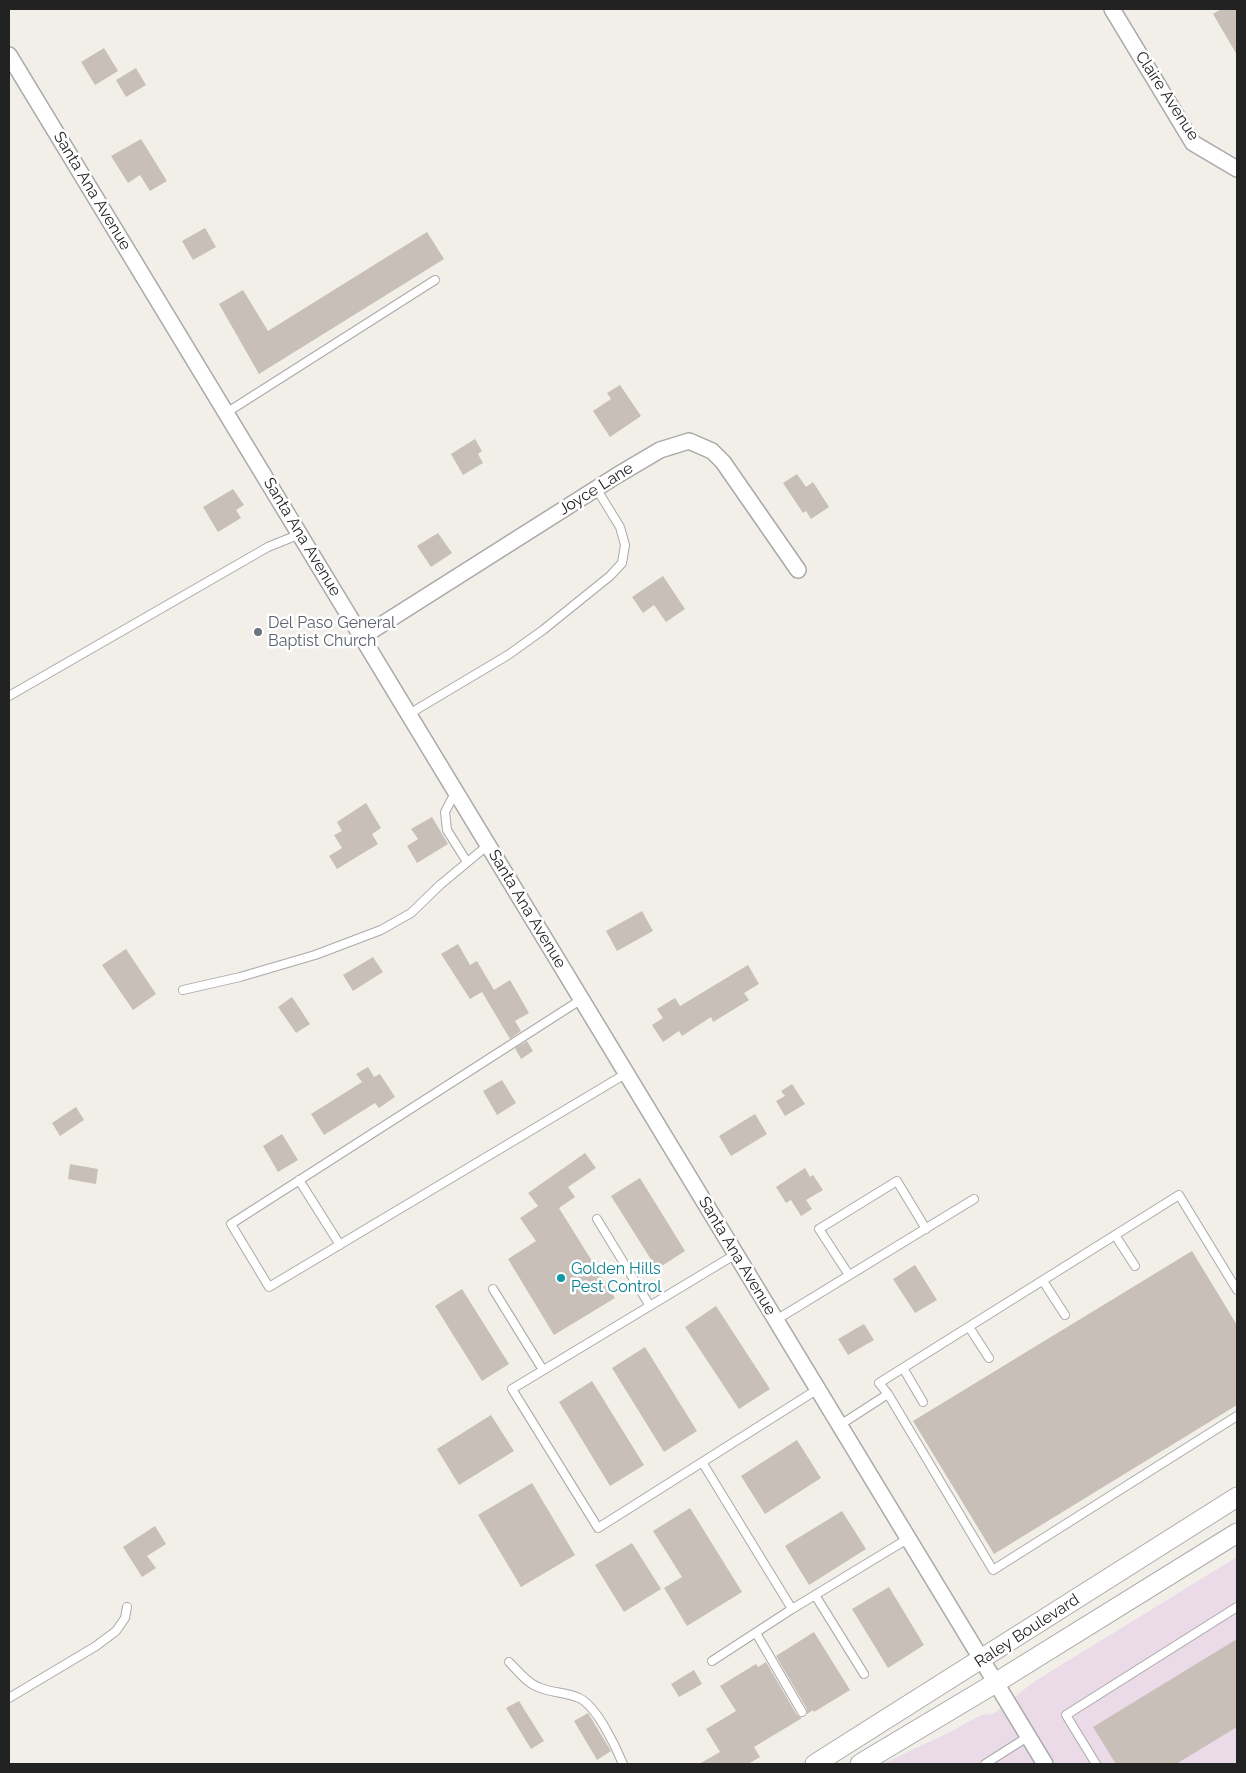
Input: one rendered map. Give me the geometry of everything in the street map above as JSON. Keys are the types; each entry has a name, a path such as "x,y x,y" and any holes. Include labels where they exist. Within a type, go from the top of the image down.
{"street":[{"name":"Claire Avenue","path":"1112,9 1193,143 1237,169"},
{"name":"Santa Ana Avenue","path":"9,55 1046,1764"},
{"name":"Joyce Lane","path":"362,637 596,488 660,450 689,441 712,451 723,462 798,570"},
{"name":"Raley Boulevard","path":"815,1764 1237,1497"},
{"name":"Raley Boulevard","path":"860,1764 997,1682 1237,1533"},
{"path":"997,1682 1010,1660 1028,1645 1158,1562 1167,1541"},
{"path":"856,1764 874,1742 964,1686 972,1678 983,1659"}],"lane":[{"path":"226,413 435,280"},
{"path":"409,714 515,650 544,630 610,576 622,563 625,546 620,527 596,488"},
{"path":"9,696 268,547 300,534"},
{"path":"456,791 445,812 447,830 467,862"},
{"path":"184,990 240,977 316,955 381,930 411,914 440,885 488,845"},
{"path":"582,999 231,1224 269,1287 627,1073"},
{"path":"299,1180 340,1245"},
{"path":"849,1276 819,1230 882,1191 897,1182 926,1229"},
{"path":"1237,1290 1179,1195 879,1383 888,1394 993,1570 1237,1416"},
{"path":"776,1320 974,1199"},
{"path":"598,1219 650,1306"},
{"path":"1115,1235 1135,1266"},
{"path":"736,1254 512,1388 598,1528 818,1389"},
{"path":"1043,1281 1065,1315"},
{"path":"493,1289 543,1370"},
{"path":"969,1327 989,1358"},
{"path":"903,1368 923,1402"},
{"path":"840,1425 888,1394"},
{"path":"702,1462 792,1609"},
{"path":"712,1661 792,1609 909,1538"},
{"path":"815,1595 864,1674"},
{"path":"9,1698 96,1646 116,1631 125,1618 127,1606"},
{"path":"1096,1764 1066,1715 1237,1607"},
{"path":"756,1633 802,1712"},
{"path":"509,1662 526,1679 538,1687 580,1698 590,1705 612,1739 623,1764"},
{"path":"985,1764 1029,1736"}],"shaded area":[{"path":"1237,1557 1237,1764 883,1764 981,1715 993,1714 1035,1681"}],"building":[{"path":"1221,9 1237,9 1237,55 1213,14"},
{"path":"104,48 118,71 95,85 81,62"},
{"path":"136,68 146,85 126,97 116,80"},
{"path":"141,139 167,181 150,191 140,175 128,183 111,156"},
{"path":"205,228 216,247 193,260 182,241"},
{"path":"427,232 444,259 259,374 219,304 243,290 268,331"},
{"path":"620,385 641,416 610,437 593,411 611,399 607,393"},
{"path":"475,439 482,451 478,454 483,463 463,475 451,454"},
{"path":"797,474 806,487 813,482 829,507 811,519 806,511 803,513 783,483"},
{"path":"233,489 244,505 236,510 241,518 218,532 203,507"},
{"path":"438,533 452,553 431,567 417,546"},
{"path":"663,576 685,609 666,622 654,605 643,613 632,597"},
{"path":"366,803 381,828 372,834 378,844 337,869 329,856 342,848 334,835 342,831 337,822"},
{"path":"432,817 448,844 417,863 407,846 418,839 411,829"},
{"path":"642,911 653,931 617,951 606,931"},
{"path":"458,944 470,965 477,961 494,990 510,980 529,1013 515,1021 521,1031 510,1039 482,992 470,999 441,954"},
{"path":"126,949 156,994 133,1010 102,965"},
{"path":"373,957 383,972 353,991 343,975"},
{"path":"748,965 759,984 744,993 749,1000 713,1022 711,1017 682,1036 679,1031 663,1042 652,1025 663,1018 657,1009 675,998 680,1006"},
{"path":"292,997 310,1024 296,1033 278,1007"},
{"path":"527,1041 533,1051 521,1059 515,1048"},
{"path":"368,1067 374,1077 380,1074 395,1097 379,1108 375,1103 324,1135 311,1114 362,1082 356,1074"},
{"path":"502,1080 516,1103 497,1115 483,1091"},
{"path":"792,1084 805,1104 785,1116 776,1101 785,1096 781,1091"},
{"path":"76,1107 84,1120 60,1136 52,1123"},
{"path":"755,1114 767,1134 731,1156 719,1136"},
{"path":"282,1134 298,1160 278,1172 263,1146"},
{"name":"Golden Hills Pest Control","path":"585,1153 596,1168 568,1187 575,1197 559,1208 615,1298 554,1335 508,1259 536,1241 520,1218 538,1206 528,1193"},
{"path":"70,1164 98,1169 96,1184 68,1179"},
{"path":"805,1168 810,1177 813,1175 823,1190 806,1200 812,1209 801,1216 791,1200 786,1203 776,1187"},
{"path":"640,1178 685,1251 657,1269 611,1196"},
{"path":"1192,1251 1237,1325 1237,1405 994,1554 913,1421"},
{"path":"915,1265 937,1300 915,1313 893,1279"},
{"path":"462,1289 509,1364 482,1381 435,1306"},
{"path":"716,1306 770,1389 739,1409 685,1327"},
{"path":"864,1324 874,1340 848,1355 838,1339"},
{"path":"645,1347 697,1431 664,1452 612,1368"},
{"path":"592,1381 644,1465 610,1486 559,1402"},
{"path":"491,1415 514,1451 459,1485 437,1449"},
{"path":"797,1440 821,1478 765,1514 741,1476"},
{"path":"532,1483 575,1555 521,1587 478,1515"},
{"path":"690,1508 742,1592 687,1626 664,1588 682,1577 653,1531"},
{"path":"842,1511 866,1549 809,1585 785,1546"},
{"path":"155,1526 166,1544 147,1556 156,1568 142,1577 123,1547"},
{"path":"632,1543 661,1589 624,1612 595,1565"},
{"path":"889,1587 924,1645 888,1668 852,1609"},
{"path":"814,1632 850,1690 814,1712 813,1710 807,1714 807,1709 776,1656"},
{"path":"1237,1639 1237,1727 1176,1764 1116,1764 1093,1727"},
{"path":"766,1662 797,1715 802,1718 754,1747 760,1757 748,1764 699,1764 720,1752 706,1729 736,1711 720,1686 756,1664 758,1667"},
{"path":"694,1670 702,1684 679,1697 671,1684"},
{"path":"519,1701 544,1741 531,1749 506,1708"},
{"path":"588,1713 611,1751 597,1760 574,1721"}],"place":[{"name":"Del Paso General Baptist Church","path":"258,632"},
{"name":"Golden Hills Pest Control","path":"561,1278"}]}
